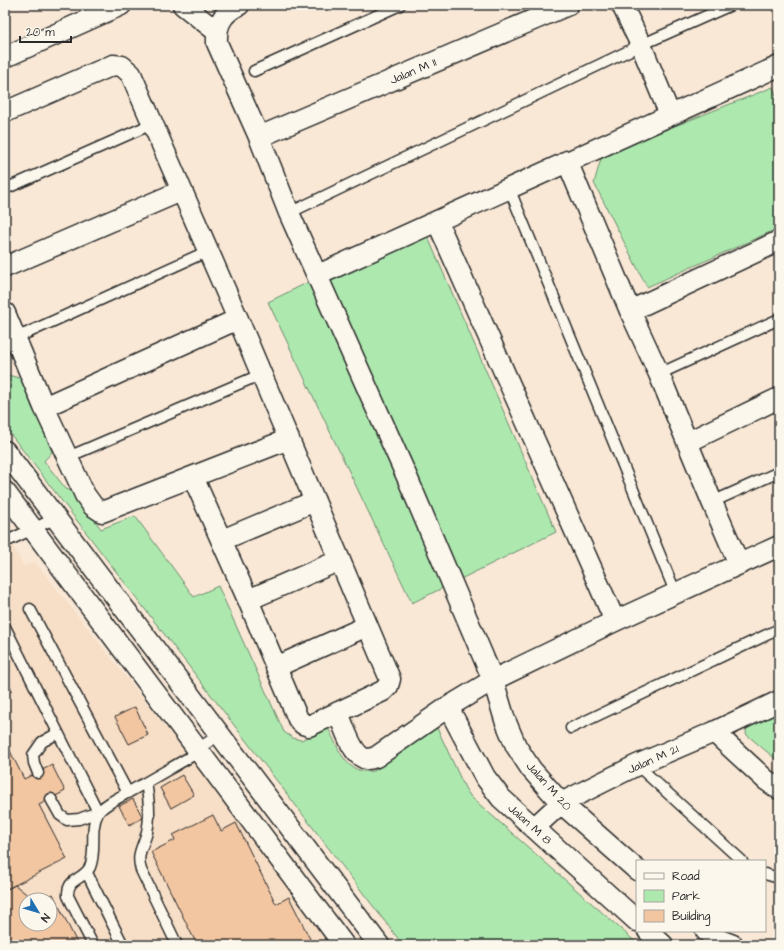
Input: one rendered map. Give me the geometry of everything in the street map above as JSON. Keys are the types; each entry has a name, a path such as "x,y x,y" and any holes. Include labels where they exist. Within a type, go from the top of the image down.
{"street":[{"path":"5,57 121,5"},
{"path":"183,5 216,31 222,18 232,8 239,5"},
{"name":"Jalan M 11","path":"259,137 568,5"},
{"path":"622,5 641,45 670,115"},
{"name":"Jalan M 20","path":"216,31 217,43 259,137 289,213 407,477 493,680 505,720 516,746 531,769 561,803 636,869"},
{"path":"5,112 113,65 122,66 131,74 262,374 314,501 390,678 388,686 383,691 308,726 303,724 298,719 222,540 193,477"},
{"path":"318,275 779,66"},
{"path":"567,162 739,564"},
{"path":"5,267 181,191"},
{"path":"437,221 615,621"},
{"path":"630,311 779,241"},
{"path":"5,313 44,407 85,495 93,506 102,512 289,439"},
{"path":"44,407 238,319"},
{"path":"688,442 779,398"},
{"path":"5,451 13,487 32,529 198,749 342,944"},
{"path":"13,487 56,518 379,945"},
{"path":"222,540 314,501"},
{"path":"338,712 356,752 362,757 369,759 376,757 448,707 493,680 615,621 779,546"},
{"path":"248,600 340,560"},
{"path":"276,667 367,626"},
{"name":"Jalan M 21","path":"534,828 561,803 637,765 714,732 779,701"},
{"name":"Jalan M 8","path":"448,707 485,777 501,798 636,920"},
{"path":"714,732 766,780 779,789"},
{"path":"649,932 664,945"},
{"path":"708,932 720,940 733,945"}],"lane":[{"path":"254,71 400,5"},
{"path":"289,213 641,45 731,5"},
{"path":"5,189 152,124"},
{"path":"509,188 676,594"},
{"path":"16,338 208,251"},
{"path":"659,374 779,318"},
{"path":"68,457 262,374"},
{"path":"712,502 779,472"},
{"path":"5,542 56,518"},
{"path":"30,609 128,793"},
{"path":"5,627 98,812 94,825 93,859 87,873 68,886 68,896 93,945"},
{"path":"572,728 779,628"},
{"path":"38,773 33,755 42,742 58,733"},
{"path":"51,799 60,815 67,820 79,819 98,812 114,800 190,757 198,749 220,734"},
{"path":"637,765 741,860"},
{"path":"146,783 149,798 149,818 147,833 139,854 138,862 177,945"},
{"path":"87,873 122,945"},
{"path":"766,874 779,878"}],"shaded area":[{"path":"5,530 24,567 35,562 210,783 332,945 5,945"}],"green space":[{"path":"773,87 779,103 779,228 647,287 594,183 602,155"},
{"path":"423,226 556,532 412,603 268,302"},
{"path":"5,370 8,375 23,379 52,452 44,461 66,489 73,491 101,529 135,516 194,597 218,586 284,732 293,738 301,740 328,728 340,752 350,765 356,769 364,771 374,771 437,728 465,788 471,797 639,945 403,945 5,427"},
{"path":"779,706 779,762 746,734 747,720"}],"building":[{"path":"5,676 12,690 5,694"},
{"path":"135,707 148,735 129,744 115,717"},
{"path":"5,741 24,779 52,765 65,791 39,805 67,859 5,890"},
{"path":"182,775 194,795 171,808 160,788"},
{"path":"133,799 143,818 129,825 119,806"},
{"path":"213,815 221,831 236,823 276,904 289,897 313,945 197,945 151,852 175,840 173,835"},
{"path":"15,885 24,892 18,892 18,932 58,932 58,904 78,945 5,945 5,890"}]}
